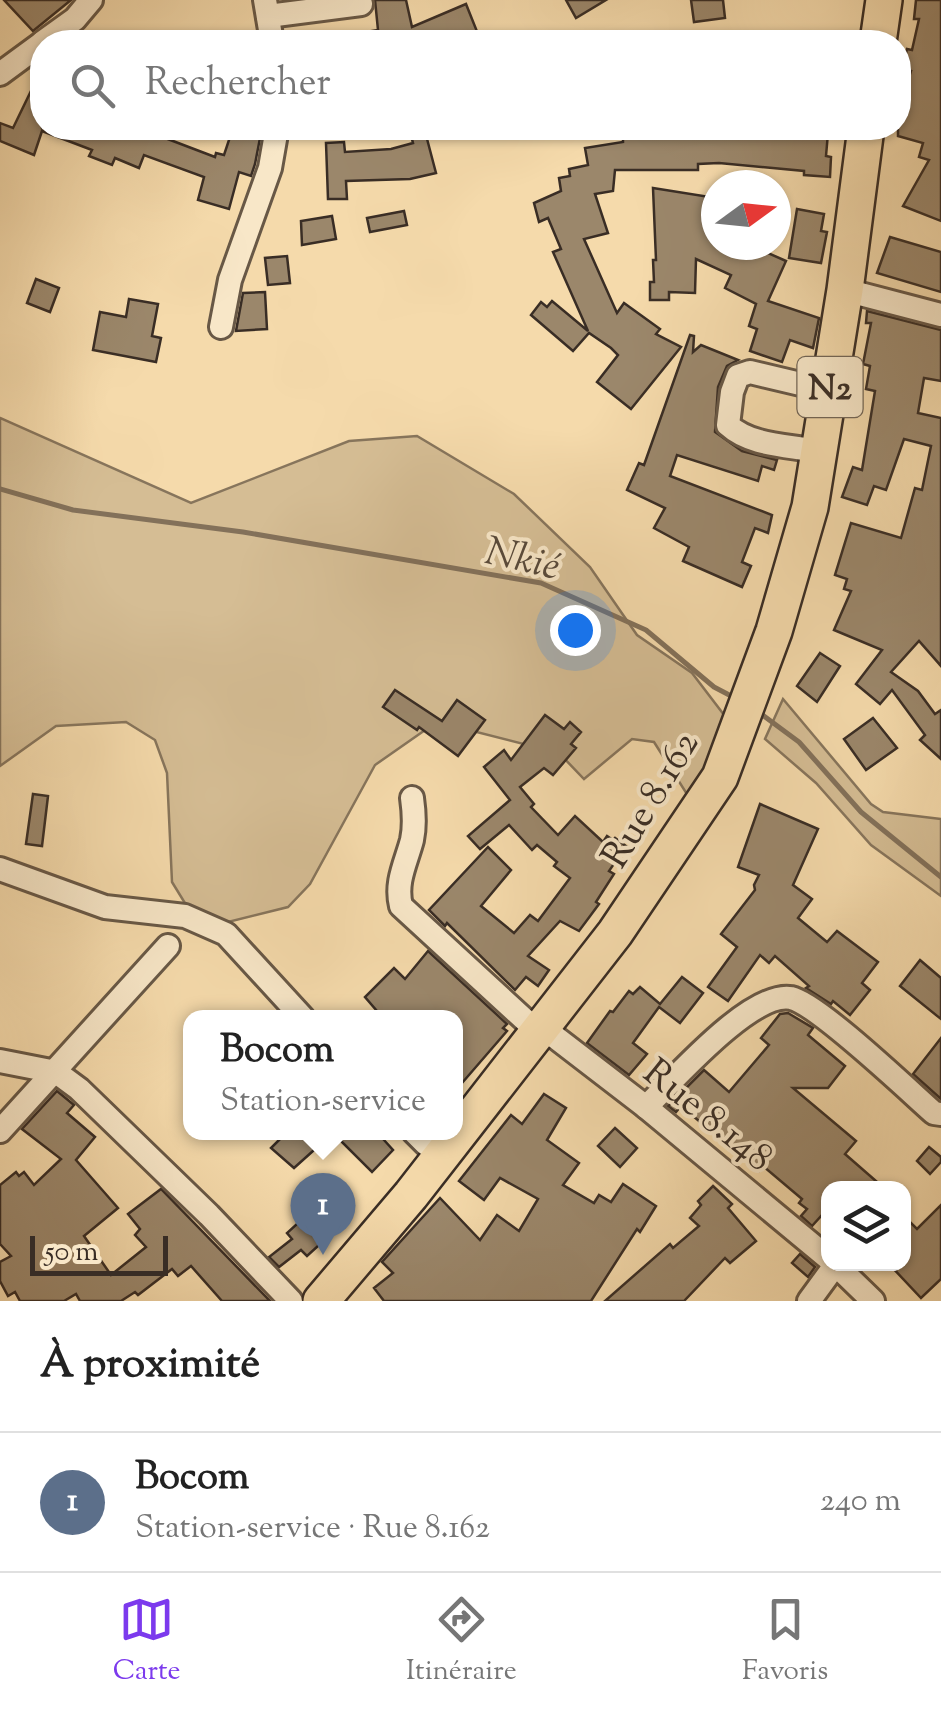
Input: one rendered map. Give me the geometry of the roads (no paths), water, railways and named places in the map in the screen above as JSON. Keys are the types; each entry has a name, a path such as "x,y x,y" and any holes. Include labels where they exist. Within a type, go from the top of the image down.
{"highway":[{"path":"880,30 884,0"},
{"name":"Rue 8.162","path":"463,1107 540,1029 616,933 720,776 774,631 810,507 864,140"},
{"name":"Rue 8.162","path":"321,1301 411,1195 429,1141"}],"street":[{"path":"60,30 91,0"},
{"path":"266,8 361,4"},
{"path":"0,74 30,52"},
{"path":"221,327 230,280 270,168 274,140"},
{"path":"845,290 941,315"},
{"path":"821,452 738,434 728,425 728,414 738,376 750,372 830,391"},
{"name":"Rue 8.148","path":"412,798 413,837 400,875 400,906 540,1029 646,1107 821,1252"},
{"path":"0,870 105,907 185,916 226,934 295,1010"},
{"path":"0,1131 168,946"},
{"path":"646,1107 734,1022 776,999 791,998 814,1010 934,1113 941,1114"},
{"path":"0,1062 56,1072 79,1089 291,1301"},
{"path":"810,1301 831,1271"},
{"path":"843,1271 873,1301"}],"waterway":[{"name":"Nkié","path":"0,489 73,510 243,532 541,583 646,630 714,687 735,698"},
{"name":"Nkié","path":"757,711 799,742 861,812 941,877"}],"place":[{"name":"Bocom","path":"323,1255"}]}
